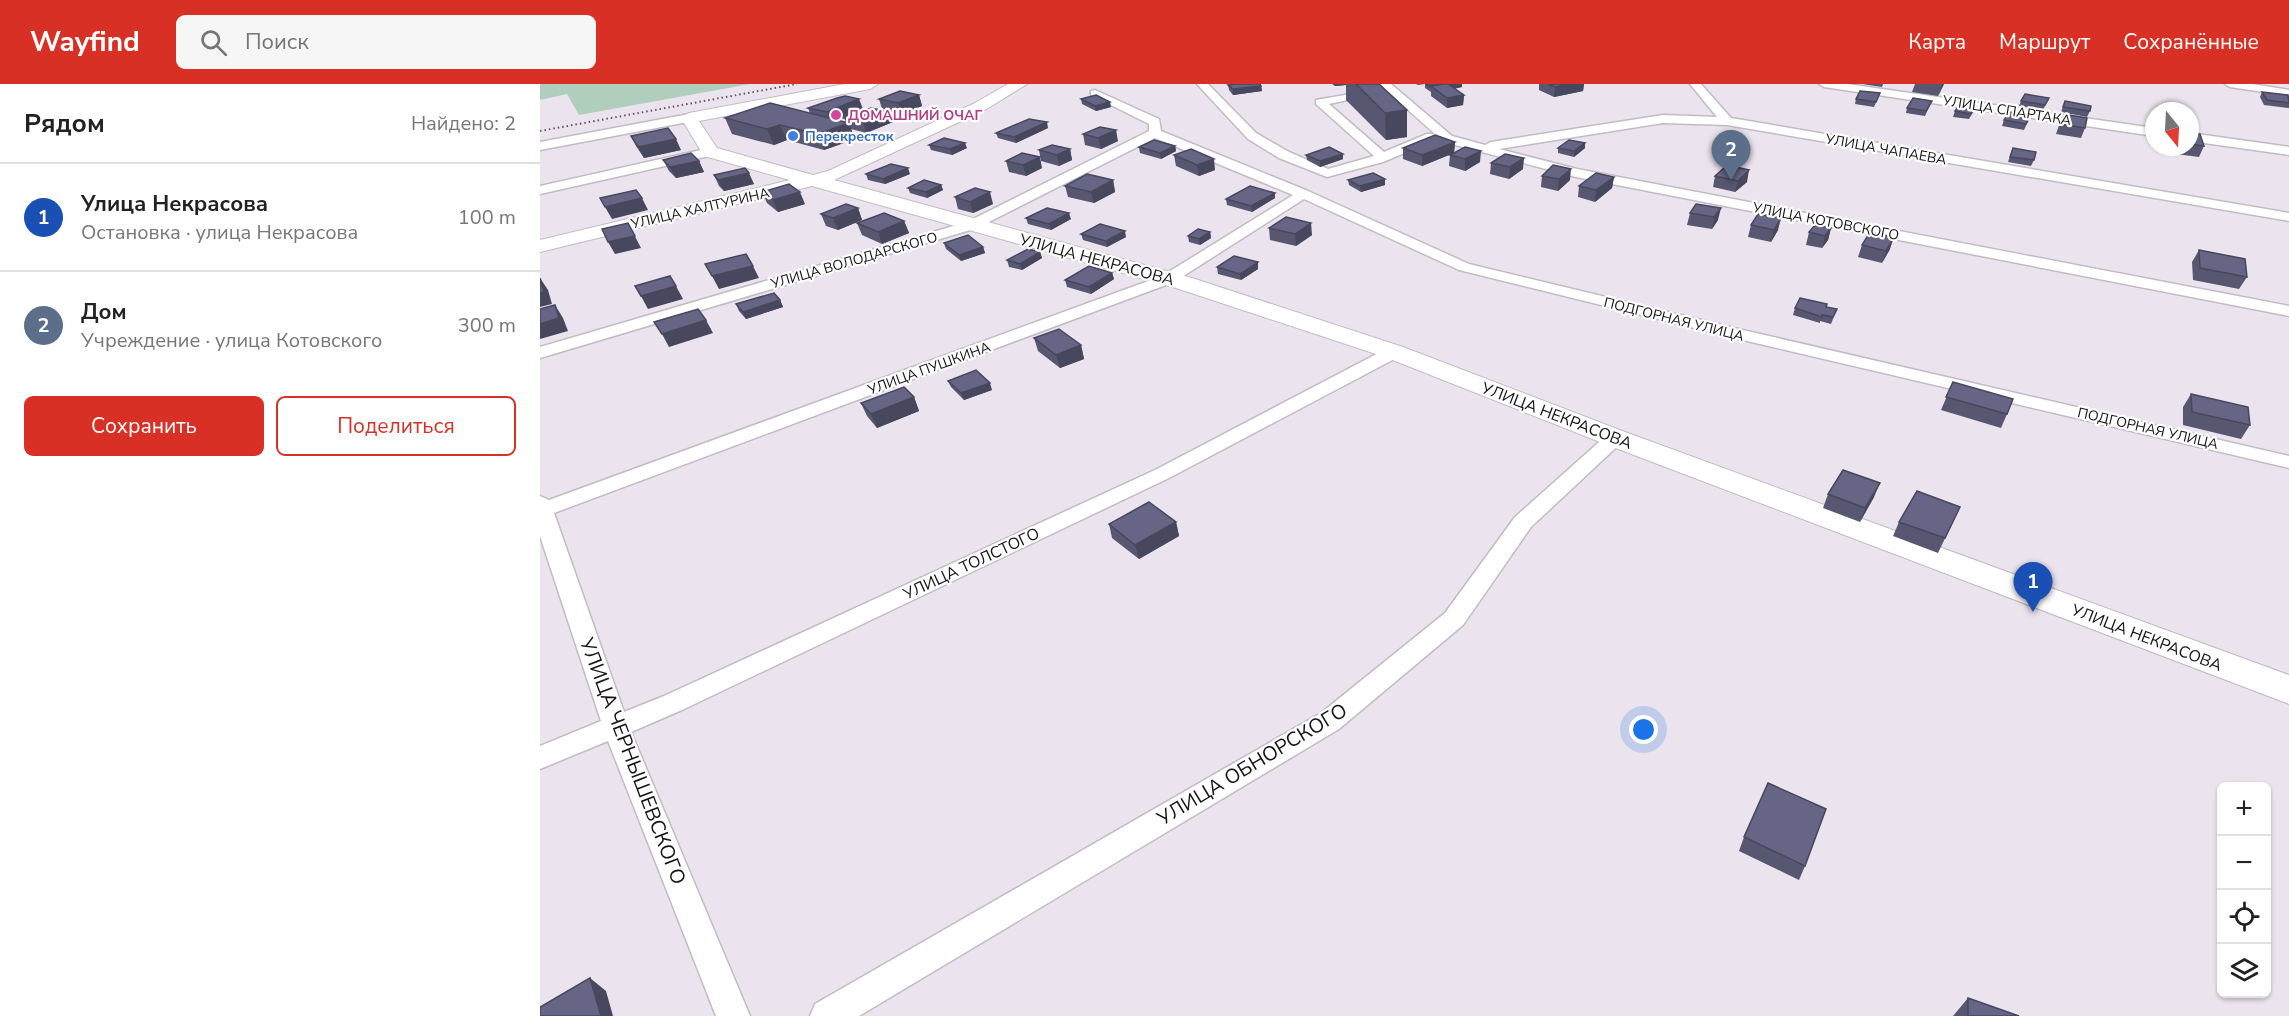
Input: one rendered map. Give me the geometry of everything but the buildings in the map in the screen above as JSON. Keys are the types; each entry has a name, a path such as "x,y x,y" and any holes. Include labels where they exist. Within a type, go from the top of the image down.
{"main road":[{"path":"710,152 689,118 870,84"},
{"name":"УЛИЦА ХАЛТУРИНА","path":"540,246 834,175 979,107 1018,84"},
{"name":"УЛИЦА НЕКРАСОВА","path":"710,152 1168,279 1395,352 1615,438 2289,690"}],"street":[{"path":"1202,84 1252,136 1284,155 1327,173 1382,157 1441,133"},
{"path":"1695,84 1727,121"},
{"name":"УЛИЦА СПАРТАКА","path":"1824,84 2145,131"},
{"path":"2230,84 2289,93"},
{"path":"1382,157 1320,102 1387,86"},
{"name":"УЛИЦА КОТОВСКОГО","path":"1387,86 1448,139 1576,173 2289,311"},
{"name":"ПОДГОРНАЯ УЛИЦА","path":"1095,93 1155,122 1155,133 1303,194 1464,267 1747,336 2289,462"},
{"path":"540,146 689,118"},
{"name":"УЛИЦА ЧАПАЕВА","path":"1482,148 1663,119 1727,121 2289,217"},
{"name":"УЛИЦА ВОЛОДАРСКОГО","path":"540,353 972,225 1155,133"},
{"path":"2199,138 2289,151"},
{"path":"540,190 710,152"},
{"name":"УЛИЦА ПУШКИНА","path":"541,508 1168,279 1303,194"},
{"name":"УЛИЦА ТОЛСТОГО","path":"540,758 673,704 1162,474 1395,352"},
{"name":"УЛИЦА ОБНОРСКОГО","path":"826,1016 1330,721 1454,619 1523,522 1615,438"},
{"name":"УЛИЦА ЧЕРНЫШЕВСКОГО","path":"541,508 616,727 733,1016"}],"green space":[{"path":"540,84 750,84 579,115 567,94 540,100"}],"railway":[{"path":"540,131 797,84"}],"place":[{"name":"ДОМАШНИЙ ОЧАГ","path":"836,115"},
{"name":"Перекресток","path":"793,136"},
{"name":"Дом","path":"1731,180"},
{"name":"Улица Некрасова","path":"2033,612"}]}
